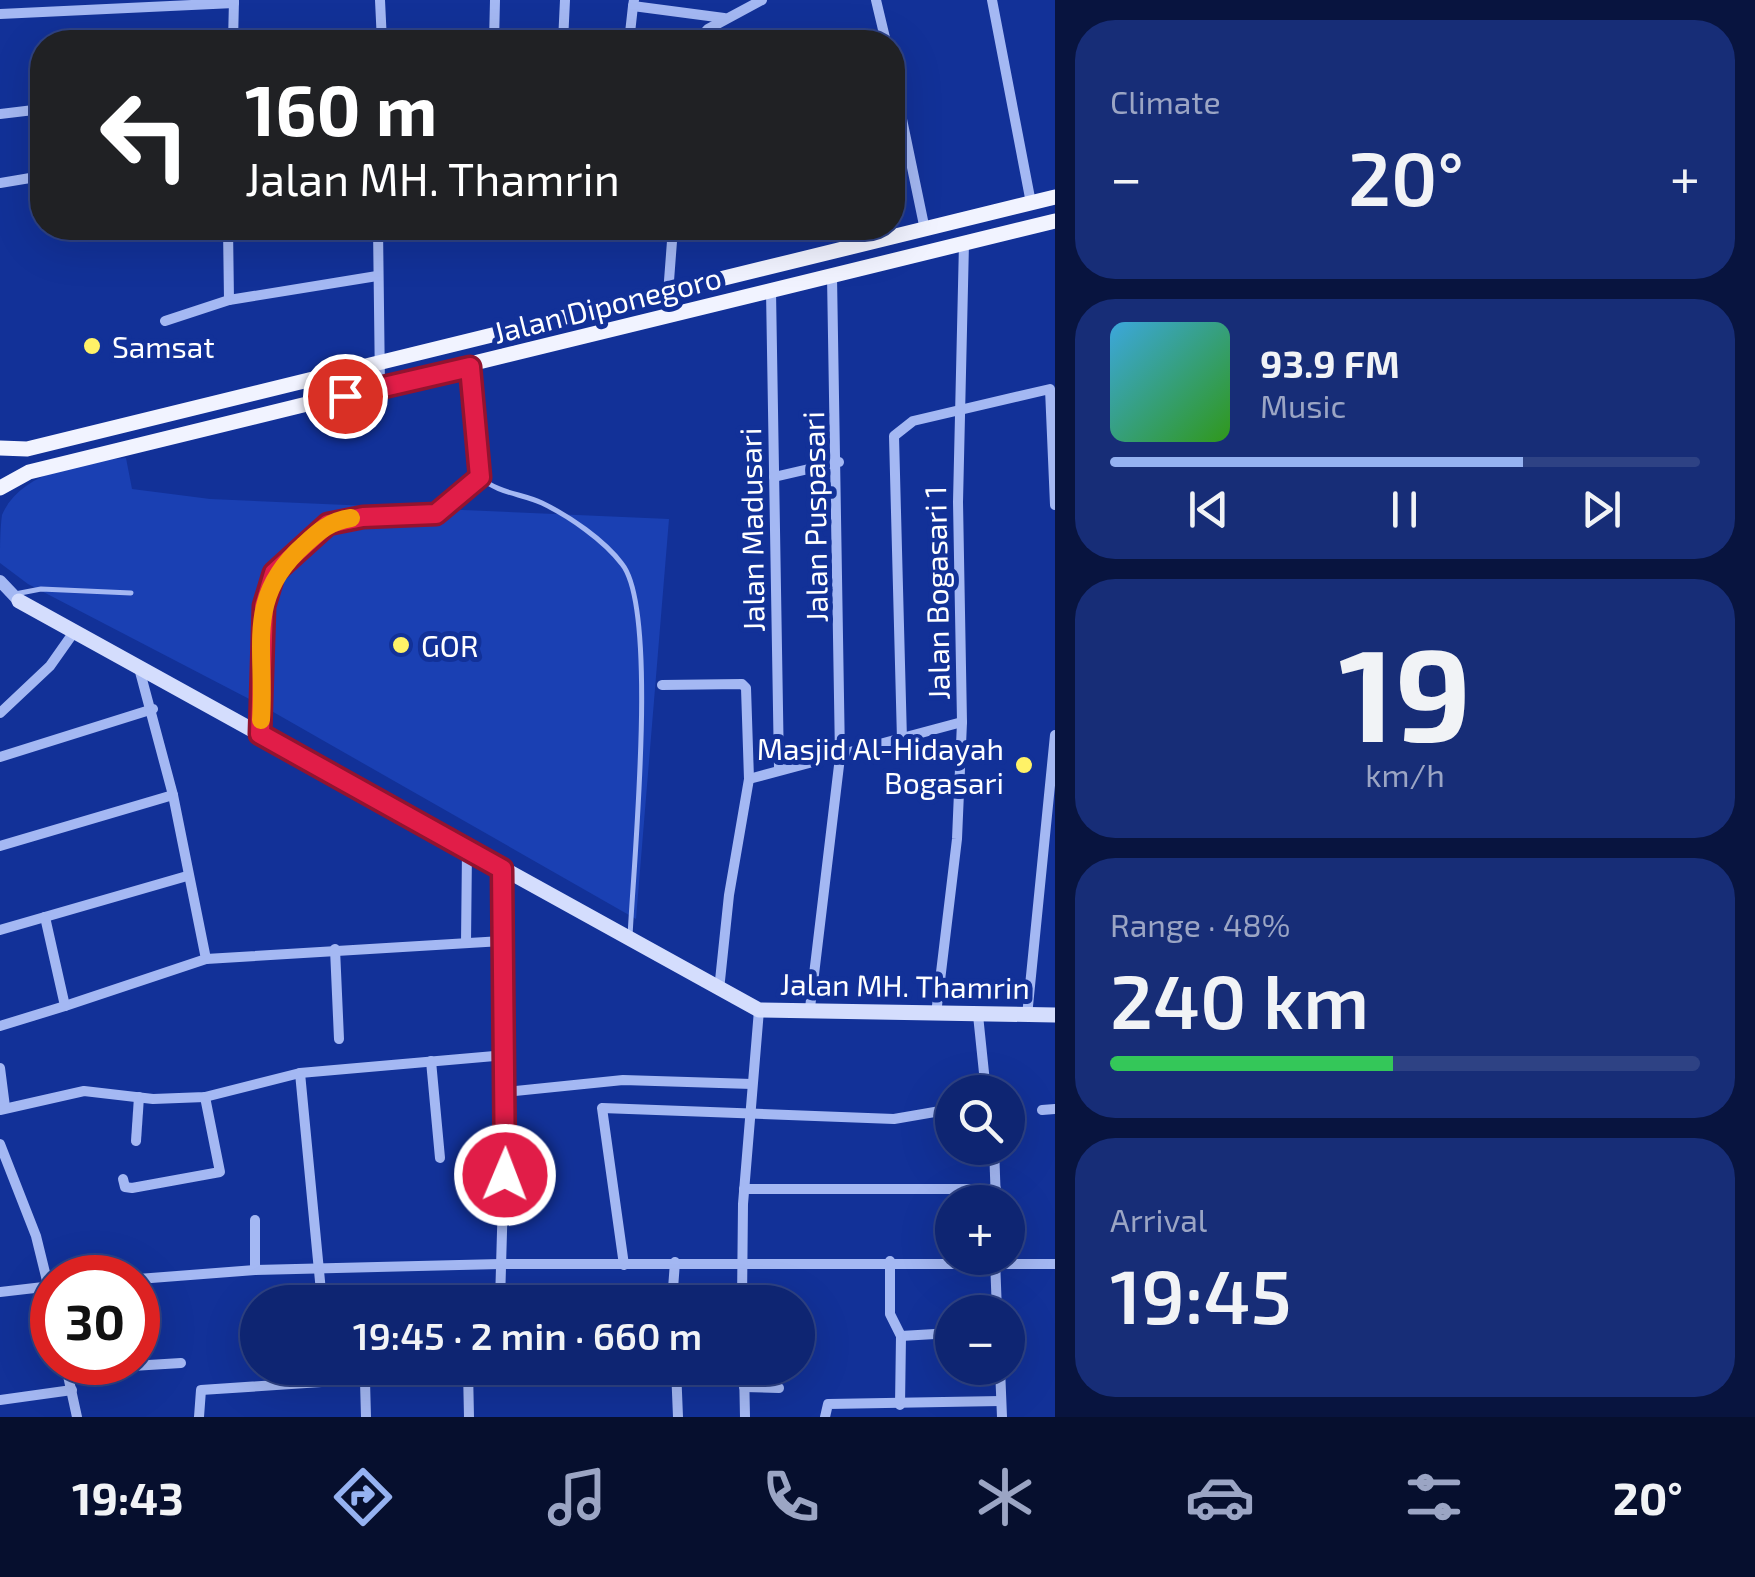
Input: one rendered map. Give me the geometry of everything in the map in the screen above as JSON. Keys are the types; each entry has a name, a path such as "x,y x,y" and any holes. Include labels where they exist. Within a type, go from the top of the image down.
{"main road":[{"name":"Jalan Diponegoro","path":"905,235 1055,197"},
{"name":"Jalan Diponegoro","path":"0,488 29,472 1055,221"},
{"name":"Jalan Diponegoro","path":"0,448 27,449 882,240"},
{"name":"Jalan MH. Thamrin","path":"10,598 759,1010 1055,1015"}],"street":[{"path":"380,0 381,30"},
{"path":"494,30 495,0"},
{"path":"564,30 565,0"},
{"path":"710,30 724,18 762,0"},
{"path":"876,0 883,30"},
{"path":"992,0 1030,203"},
{"path":"0,14 234,2 233,30"},
{"path":"631,30 633,3 724,18"},
{"path":"0,114 30,110"},
{"path":"905,134 925,230"},
{"path":"0,183 30,178"},
{"path":"228,240 228,300"},
{"path":"378,240 380,388"},
{"path":"668,294 672,240"},
{"name":"Jalan Bogasari 1","path":"936,1014 956,839 962,722 958,502 964,243"},
{"path":"165,321 228,300 377,276"},
{"name":"Jalan Puspasari","path":"810,1008 840,757 839,462 832,276"},
{"name":"Jalan Madusari","path":"772,291 778,768"},
{"path":"963,411 1052,388 1055,505"},
{"name":"Jalan Bogasari 1","path":"902,740 894,436 914,421 963,411"},
{"path":"774,477 839,462"},
{"path":"0,582 10,598"},
{"path":"0,714 50,666 74,632"},
{"path":"139,667 173,795 206,959"},
{"path":"662,685 744,685 749,779 719,990"},
{"path":"0,757 153,709"},
{"path":"749,779 778,768 840,757 962,722"},
{"path":"1027,1016 1055,735"},
{"path":"0,846 173,795"},
{"path":"466,943 467,850"},
{"path":"500,1285 506,1092 502,869"},
{"path":"0,930 187,876"},
{"path":"45,917 65,1006"},
{"path":"0,1026 206,959 502,940"},
{"path":"334,949 338,1039"},
{"path":"742,1285 744,1189 759,1010"},
{"path":"978,1016 984,1075"},
{"path":"0,1068 2,1108 84,1091 138,1097 205,1097 300,1072 506,1055"},
{"path":"432,1062 440,1158"},
{"path":"300,1072 321,1285"},
{"path":"506,1092 623,1080 752,1084"},
{"path":"136,1141 138,1097"},
{"path":"123,1178 125,1187 132,1188 220,1172 205,1097"},
{"path":"624,1264 602,1109 894,1119 935,1112"},
{"path":"1042,1110 1055,1109"},
{"path":"0,1144 39,1255"},
{"path":"744,1189 935,1188"},
{"path":"254,1220 254,1270"},
{"path":"890,1261 890,1314 901,1336 900,1405"},
{"path":"160,1277 254,1270 500,1264 935,1261"},
{"path":"673,1285 675,1262"},
{"path":"1025,1262 1055,1264"},
{"path":"0,1292 30,1288"},
{"path":"901,1336 935,1334"},
{"path":"160,1364 181,1363"},
{"path":"71,1385 77,1417"},
{"path":"199,1417 201,1390 279,1385"},
{"path":"364,1385 366,1417"},
{"path":"468,1385 469,1417"},
{"path":"677,1385 678,1417"},
{"path":"1001,1385 1002,1417"},
{"path":"745,1417 744,1387 779,1388"},
{"path":"0,1400 72,1390"},
{"path":"825,1417 828,1404 1002,1401"}],"lane":[{"path":"856,240 857,246"},
{"path":"470,367 480,477 494,490 542,503 602,544 624,566 637,595 643,646 630,940"},
{"path":"260,734 264,606 274,573 328,524 363,517 436,514 480,477"},
{"path":"10,598 42,589 130,593"}],"shaded area":[{"name":"GOR","path":"126,458 132,489 210,499 669,519 636,919 261,705 28,584 0,563 2,515 23,488 73,466"}],"slow traffic":[{"path":"261,720 262,640 269,584 284,562 328,524 351,518"}],"place":[{"name":"Samsat","path":"92,346"},
{"name":"GOR","path":"401,645"},
{"name":"Masjid Al-Hidayah Bogasari","path":"1024,765"}],"route":[{"path":"345,396 470,367 480,477 436,514 363,517 328,524 274,573 264,606 260,734 502,869 505,1175"}]}
